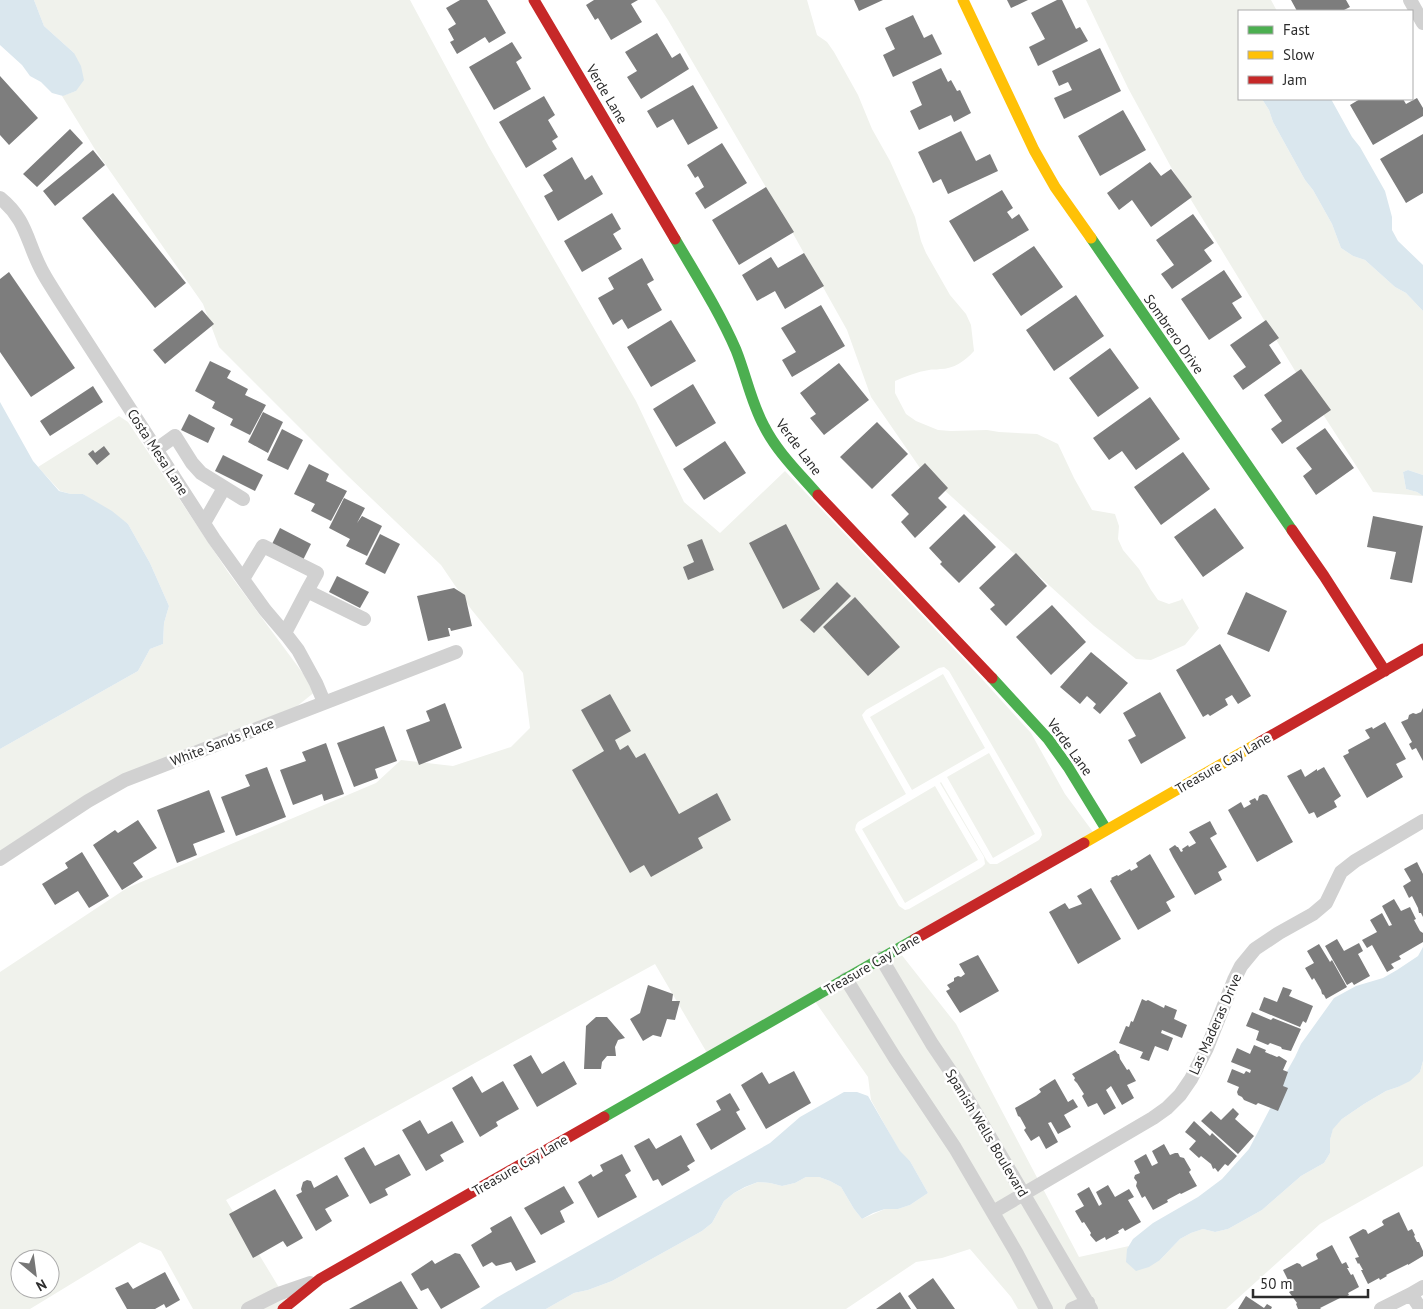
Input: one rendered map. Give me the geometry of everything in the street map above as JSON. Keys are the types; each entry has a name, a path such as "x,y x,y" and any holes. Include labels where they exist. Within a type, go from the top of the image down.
{"street":[{"name":"Verde Lane","path":"534,0 715,307 736,351 760,417 778,448 834,512 1007,693 1048,740 1068,767 1106,829"},
{"name":"Sombrero Drive","path":"963,0 1034,150 1055,187 1324,576 1385,671"},
{"path":"1410,0 1423,22"},
{"name":"Costa Mesa Lane","path":"0,198 11,207 21,221 41,269 204,522 265,610 298,650 324,702"},
{"path":"157,449 174,436 201,473 243,500"},
{"path":"204,522 224,488"},
{"path":"243,579 263,546 318,573 285,633"},
{"path":"307,591 364,619"},
{"name":"Treasure Cay Lane","path":"283,1309 320,1279 1423,649"},
{"name":"White Sands Place","path":"0,859 88,800 125,780 456,652"},
{"name":"Las Maderas Drive","path":"993,1212 1167,1108 1191,1079 1207,1048 1234,980 1241,966 1255,949 1279,932 1313,914 1326,903 1341,872 1355,861 1423,821"},
{"name":"Spanish Wells Boulevard","path":"881,958 932,1044 957,1081 1090,1306"},
{"path":"846,979 895,1058 955,1148 1016,1252 1046,1309"},
{"name":"Treasure Cay Lane","path":"248,1309 278,1294 320,1279"},
{"path":"1381,1309 1417,1290 1421,1309"},
{"path":"1072,1309 1090,1306"}],"shaded area":[{"path":"0,0 34,0 44,26 74,53 81,66 84,80 76,91 63,96 52,93 41,82 30,76 22,65 0,45"},
{"path":"34,0 410,0 489,147 636,401 684,502 720,533 785,471 973,669 1031,733 1065,794 1093,832 897,949 956,1024 1079,1257 1129,1246 1127,1250 1160,1260 1180,1239 1191,1233 1203,1229 1215,1232 1228,1229 1262,1210 1301,1176 1324,1163 1330,1153 1330,1140 1333,1128 1342,1119 1420,1072 1423,1061 1423,1166 1320,1224 1226,1309 1018,1309 1011,1297 970,1249 942,1258 916,1262 846,1309 546,1309 574,1293 612,1281 702,1231 712,1223 724,1201 734,1193 758,1182 782,1186 795,1183 806,1177 819,1177 841,1187 862,1219 885,1209 898,1209 910,1205 928,1193 910,1161 900,1152 871,1100 868,1077 814,1000 710,1058 655,964 226,1200 292,1309 193,1309 161,1251 140,1242 60,1291 60,1249 10,1249 10,1299 46,1299 30,1309 0,1309 0,972 127,888 376,783 401,760 453,766 511,747 530,728 523,673 471,609 441,565 349,477 219,347 203,304 96,151 62,96 76,91 74,53 44,26","holes":["944,667 949,671 1041,830 1042,835 1039,840 997,864 990,864 941,782 984,857 985,864 905,910 899,906 855,830 858,822 906,794 862,715 866,710 939,668"]},
{"path":"655,0 807,0 817,35 827,42 834,52 858,95 872,129 890,161 915,217 926,253 950,295 966,314 971,325 974,351 963,361 950,368 920,372 895,381 895,393 906,414 916,421 938,430 987,430 1037,434 1058,444 1092,510 1115,514 1119,526 1118,539 1123,550 1139,569 1158,600 1169,604 1182,598 1199,628 1185,645 1151,660 1136,659 1094,626 920,468 871,397 847,330 791,230"},
{"path":"1086,0 1271,0 1276,10 1238,10 1238,100 1263,100 1305,180 1313,190 1332,224 1341,248 1353,256 1365,260 1395,287 1406,293 1423,311 1423,475 1408,470 1403,472 1406,489 1423,496 1373,492 1297,374 1171,167 1128,88"},
{"path":"1263,100 1332,100 1385,191 1392,217 1392,230 1398,241 1423,265 1423,311 1406,293 1395,287 1365,260 1353,256 1341,248 1332,224 1313,190 1305,180 1273,122"},
{"path":"0,402 33,461 59,491 83,494 112,511 128,524 150,563 169,606 164,623 163,644 150,649 138,671 0,749"},
{"path":"119,416 128,422 228,572 316,691 296,707 175,759 0,858 0,749 138,671 150,649 163,644 164,623 169,606 150,563 128,524 83,494 71,494 60,491 38,467"},
{"path":"1408,470 1423,475 1423,496 1406,489 1403,472"},
{"path":"943,674 985,748 912,790 870,717"},
{"path":"989,753 1035,834 993,858 947,777"},
{"path":"935,786 978,860 905,903 862,829"},
{"path":"1423,947 1423,1061 1420,1072 1410,1081 1386,1091 1342,1119 1333,1129 1330,1140 1330,1153 1324,1163 1301,1176 1262,1210 1228,1229 1215,1232 1203,1229 1191,1233 1180,1239 1160,1260 1149,1267 1136,1271 1126,1262 1127,1249 1133,1239 1153,1223 1198,1197 1222,1179 1249,1149 1274,1101 1277,1089 1301,1044 1334,998 1356,986 1383,978 1397,970 1418,956"},
{"path":"844,1092 857,1092 868,1096 900,1151 910,1161 928,1193 910,1205 898,1209 885,1209 862,1219 841,1187 819,1177 806,1177 795,1183 782,1186 758,1182 734,1193 724,1201 712,1223 702,1231 612,1281 574,1293 546,1309 480,1309 496,1298 770,1143 800,1117"}],"building":[{"path":"460,0 487,0 506,33 489,43 485,37 457,54 450,42 454,40 448,29 456,24 446,8"},
{"path":"594,0 638,0 631,4 642,22 611,40 598,18 595,20 586,5"},
{"path":"854,0 883,0 859,11"},
{"path":"1007,0 1028,0 1011,8"},
{"path":"1057,0 1062,0 1076,29 1080,27 1088,41 1038,66 1029,47 1045,39 1031,13"},
{"path":"1291,0 1346,0 1350,7 1344,10 1296,10"},
{"path":"913,15 924,38 932,34 942,54 893,77 883,55 895,49 885,28"},
{"path":"657,33 672,58 680,53 689,69 641,99 627,77 637,71 625,52"},
{"path":"512,42 522,58 516,62 531,89 494,110 469,67"},
{"path":"1100,48 1121,91 1064,119 1054,98 1072,90 1068,82 1059,86 1052,71"},
{"path":"941,68 948,82 951,80 957,91 960,90 971,113 954,122 951,115 919,130 910,111 922,105 912,82"},
{"path":"0,76 38,118 9,145 0,135"},
{"path":"693,85 718,128 688,145 673,119 657,128 647,111"},
{"path":"544,96 555,115 548,120 558,137 552,141 557,149 526,168 499,122"},
{"path":"1417,98 1423,108 1423,116 1373,145 1350,105 1358,100 1404,100 1406,104"},
{"path":"1123,110 1146,150 1100,176 1078,136"},
{"path":"70,129 83,143 37,187 23,174"},
{"path":"961,131 976,161 990,154 998,171 948,194 941,179 933,183 918,152"},
{"path":"1423,134 1423,193 1406,203 1380,159"},
{"path":"722,143 747,183 705,209 695,193 704,187 698,176 695,178 687,165"},
{"path":"93,150 105,165 55,206 43,191"},
{"path":"572,157 585,180 592,175 603,194 558,221 544,196 553,191 543,175"},
{"path":"1150,162 1161,176 1171,169 1192,197 1151,227 1132,200 1119,210 1107,193"},
{"path":"766,187 794,232 739,265 712,220"},
{"path":"1002,190 1013,208 1007,212 1012,219 1019,214 1029,230 974,262 949,221"},
{"path":"113,193 186,283 155,308 82,218"},
{"path":"612,213 621,229 613,234 622,249 582,272 564,241"},
{"path":"1193,214 1214,243 1204,250 1212,261 1172,289 1161,274 1174,265 1156,240"},
{"path":"1034,246 1063,287 1021,316 992,274"},
{"path":"804,253 824,286 785,309 775,291 757,301 742,275 771,257 778,268"},
{"path":"642,258 654,280 647,284 662,310 628,329 622,319 613,325 598,298 614,289 608,278"},
{"path":"1224,270 1242,297 1232,303 1242,318 1209,340 1181,299"},
{"path":"9,272 75,368 31,397 0,352 0,279"},
{"path":"1076,295 1104,336 1054,371 1026,330"},
{"path":"821,305 845,346 792,377 782,360 796,352 781,328"},
{"path":"202,310 214,324 165,364 153,350"},
{"path":"671,320 696,361 651,387 627,347"},
{"path":"1266,320 1279,338 1269,345 1281,363 1243,390 1233,376 1246,367 1230,345"},
{"path":"1110,348 1139,388 1098,417 1069,378"},
{"path":"210,361 231,371 227,378 248,389 245,395 266,405 250,435 230,425 233,419 212,408 215,402 195,391"},
{"path":"839,363 869,400 824,435 810,418 816,414 800,393"},
{"path":"1301,369 1331,410 1282,444 1271,429 1282,421 1264,395"},
{"path":"693,384 716,423 676,447 653,409"},
{"path":"93,386 103,402 50,436 40,421"},
{"path":"1150,397 1180,439 1136,470 1122,451 1109,460 1093,438"},
{"path":"263,412 283,422 268,453 248,442"},
{"path":"189,414 215,428 208,443 181,430"},
{"path":"877,422 908,454 872,489 840,457"},
{"path":"1325,428 1354,468 1316,495 1303,476 1312,469 1296,448"},
{"path":"282,429 303,440 288,470 267,460"},
{"path":"725,441 746,473 704,500 683,469"},
{"path":"104,446 110,454 97,465 88,454 93,450 95,453"},
{"path":"1183,452 1210,489 1161,525 1134,487"},
{"path":"223,455 263,475 255,491 215,471"},
{"path":"925,463 948,488 938,498 947,507 915,538 901,522 909,514 891,495"},
{"path":"309,464 329,474 326,481 347,491 331,521 311,511 315,504 294,494"},
{"path":"344,498 365,508 357,523 362,516 382,526 367,556 346,546 350,539 329,528"},
{"path":"1215,508 1244,548 1203,577 1174,537"},
{"path":"964,514 996,547 959,583 940,564 942,562 929,548"},
{"path":"1373,516 1423,526 1412,583 1390,579 1396,552 1367,547"},
{"path":"786,524 820,589 783,609 749,543"},
{"path":"280,528 311,544 303,560 272,544"},
{"path":"380,534 400,544 385,574 365,564"},
{"path":"702,539 714,570 688,580 683,567 694,562 687,545"},
{"path":"1016,553 1047,586 1006,626 990,609 995,605 979,588"},
{"path":"337,576 369,592 360,608 329,592"},
{"path":"837,582 851,596 814,633 800,620"},
{"path":"454,588 465,595 472,626 451,631 448,628 450,636 428,641 417,596"},
{"path":"1246,592 1287,611 1269,652 1227,634"},
{"path":"855,597 900,647 868,676 823,627"},
{"path":"1052,605 1086,642 1051,675 1016,637"},
{"path":"1220,644 1251,696 1238,704 1232,695 1225,699 1228,705 1210,716 1208,714 1203,717 1176,670"},
{"path":"1091,652 1128,683 1100,714 1093,708 1096,704 1087,696 1080,704 1060,687"},
{"path":"1160,692 1186,738 1141,764 1128,740 1136,736 1123,713"},
{"path":"610,694 631,731 615,740 620,750 628,745 636,758 645,753 679,814 717,793 731,820 698,838 703,848 651,877 644,865 630,873 572,770 604,751 581,710"},
{"path":"445,703 462,748 419,765 406,730 430,721 426,711"},
{"path":"1423,708 1423,761 1416,748 1412,750 1409,744 1412,742 1401,722 1408,719 1409,715 1413,713 1421,712"},
{"path":"1385,722 1406,759 1396,764 1403,777 1367,798 1343,756 1349,753 1348,750 1370,738 1365,730 1372,727 1373,729"},
{"path":"384,726 397,761 375,769 378,778 354,787 337,743"},
{"path":"326,743 344,794 324,801 322,794 293,805 280,770 306,761 302,752"},
{"path":"267,767 286,817 236,836 221,797 250,786 245,775"},
{"path":"1324,767 1341,796 1334,801 1337,807 1317,818 1314,812 1309,814 1287,776 1301,769 1305,777"},
{"path":"209,790 225,832 193,844 197,855 177,863 157,810"},
{"path":"1267,795 1293,842 1257,862 1228,810 1241,802 1244,808 1251,804 1249,801 1255,798 1257,801 1259,796"},
{"path":"138,820 157,848 133,863 143,877 122,890 93,845 115,830 118,833"},
{"path":"1210,821 1217,834 1210,838 1227,867 1218,872 1222,880 1195,895 1169,849 1175,845 1181,852 1188,845 1189,847 1196,843 1189,832"},
{"path":"82,852 109,896 89,908 78,891 55,905 42,884 68,868 65,863"},
{"path":"1150,854 1175,897 1166,902 1171,911 1138,930 1110,881 1111,878 1117,875 1138,867 1136,863"},
{"path":"1417,862 1423,874 1423,917 1419,913 1412,896 1409,898 1403,886 1411,881 1404,869"},
{"path":"1091,888 1121,939 1078,964 1049,912 1065,903 1069,909 1082,904 1077,896"},
{"path":"1394,899 1401,911 1410,907 1416,919 1414,920 1423,933 1423,942 1399,956 1401,959 1391,964 1394,968 1387,972 1372,945 1367,948 1362,940 1377,932 1370,920 1382,913 1389,926 1392,925 1382,906"},
{"path":"1337,939 1344,951 1359,943 1363,951 1358,954 1370,976 1354,985 1352,982 1347,985 1325,946"},
{"path":"1319,944 1330,962 1332,960 1347,987 1326,999 1314,978 1312,980 1305,968 1314,963 1307,951"},
{"path":"978,955 999,991 960,1013 946,991 950,989 947,985 954,981 954,978 965,974 959,964"},
{"path":"648,985 673,994 672,1001 680,1001 675,1020 667,1019 661,1037 653,1035 643,1041 630,1019 640,1013"},
{"path":"1283,987 1292,990 1289,996 1313,1006 1306,1023 1303,1021 1300,1027 1259,1010 1264,997 1277,1002"},
{"path":"1142,999 1164,1008 1165,1005 1177,1010 1174,1019 1187,1025 1182,1038 1162,1030 1161,1033 1173,1038 1168,1051 1155,1046 1149,1061 1140,1058 1143,1052 1119,1043 1126,1026 1129,1027 1131,1021 1133,1022"},
{"path":"1252,1012 1301,1029 1291,1051 1256,1040 1259,1031 1246,1026"},
{"path":"596,1017 607,1017 625,1038 618,1040 615,1047 616,1056 607,1056 602,1062 601,1069 584,1069 586,1026"},
{"path":"1254,1045 1287,1061 1283,1070 1288,1072 1283,1086 1288,1088 1278,1111 1244,1100 1238,1095 1239,1087 1227,1082 1232,1069 1244,1074 1246,1071 1250,1073 1251,1070 1231,1062 1237,1048 1250,1054"},
{"path":"1115,1050 1136,1081 1127,1085 1134,1098 1122,1105 1111,1086 1106,1090 1116,1108 1104,1115 1097,1103 1088,1107 1082,1096 1084,1094 1072,1074"},
{"path":"531,1055 542,1074 564,1061 577,1084 537,1107 513,1065"},
{"path":"794,1071 811,1103 766,1129 741,1085 762,1072 769,1084"},
{"path":"472,1076 482,1093 503,1081 519,1109 496,1122 498,1126 480,1137 452,1088"},
{"path":"1055,1079 1068,1102 1073,1099 1078,1107 1064,1115 1071,1127 1058,1134 1051,1122 1048,1123 1058,1142 1046,1149 1039,1136 1031,1141 1015,1108 1036,1096 1041,1092 1039,1089"},
{"path":"730,1093 740,1110 736,1112 746,1129 711,1150 696,1124 721,1110 716,1101"},
{"path":"1233,1108 1239,1114 1235,1119 1254,1136 1238,1154 1201,1121 1211,1111 1221,1120"},
{"path":"420,1120 428,1134 452,1121 464,1142 440,1155 444,1161 426,1171 402,1130"},
{"path":"1194,1121 1210,1136 1212,1133 1237,1156 1228,1166 1225,1164 1218,1172 1201,1156 1199,1158 1189,1149 1196,1141 1185,1132"},
{"path":"681,1135 695,1161 687,1166 690,1170 662,1186 658,1179 653,1181 634,1146 649,1138 656,1149"},
{"path":"1164,1144 1170,1155 1178,1153 1180,1157 1184,1158 1197,1186 1167,1200 1168,1202 1153,1210 1145,1196 1142,1198 1136,1186 1137,1182 1134,1178 1135,1175 1140,1173 1134,1161 1146,1154 1152,1166 1158,1163 1152,1151"},
{"path":"364,1147 375,1166 399,1154 411,1175 385,1189 388,1195 370,1204 344,1158"},
{"path":"622,1154 631,1171 625,1175 637,1197 598,1218 578,1182 591,1174 593,1177 603,1171 600,1165"},
{"path":"337,1175 349,1196 325,1209 332,1221 316,1231 296,1195 302,1192 303,1182 307,1180 311,1181 314,1188"},
{"path":"1108,1185 1115,1197 1129,1189 1134,1197 1128,1200 1141,1222 1125,1231 1123,1228 1118,1231 1119,1233 1106,1240 1105,1237 1096,1242 1075,1211 1084,1206 1077,1194 1089,1187 1099,1206 1102,1204 1096,1192"},
{"path":"564,1186 574,1203 560,1211 565,1222 541,1235 524,1208"},
{"path":"275,1189 303,1238 287,1247 283,1241 253,1258 229,1214"},
{"path":"1399,1212 1408,1231 1412,1229 1423,1251 1423,1256 1380,1280 1379,1278 1368,1284 1361,1270 1363,1270 1355,1258 1359,1257 1349,1237 1363,1229 1368,1234 1384,1225 1383,1220"},
{"path":"511,1216 536,1262 516,1271 511,1262 496,1266 492,1262 483,1267 471,1245 492,1232 490,1228"},
{"path":"1332,1245 1342,1264 1346,1262 1349,1268 1347,1268 1351,1275 1353,1274 1359,1287 1348,1293 1349,1295 1321,1309 1298,1309 1297,1303 1289,1292 1293,1290 1283,1270 1297,1263 1302,1267 1318,1259 1317,1253"},
{"path":"455,1253 460,1254 480,1287 441,1309 428,1288 421,1291 411,1274 432,1260 435,1264"},
{"path":"165,1272 180,1300 166,1308 164,1304 155,1309 127,1309 115,1288 128,1282 133,1289"},
{"path":"933,1278 955,1309 917,1309 908,1296"},
{"path":"401,1281 418,1309 349,1309"},
{"path":"900,1292 911,1309 876,1309"},
{"path":"1246,1296 1264,1308 1267,1304 1272,1307 1271,1309 1238,1309"}],"traffic: fast":[{"path":"1091,238 1292,530"},
{"path":"675,239 707,293 736,350 759,417 769,436 818,495"},
{"path":"992,678 1048,739 1068,767 1106,829"},
{"path":"604,1117 915,939"}],"traffic: slow":[{"path":"963,0 1034,150 1055,187 1091,238"},
{"path":"1084,843 1260,742"}],"traffic: jam":[{"path":"534,0 675,239"},
{"path":"818,495 992,678"},
{"path":"1292,530 1385,671"},
{"path":"1260,742 1423,649"},
{"path":"915,939 1084,843"},
{"path":"283,1309 320,1279 604,1117"}]}
